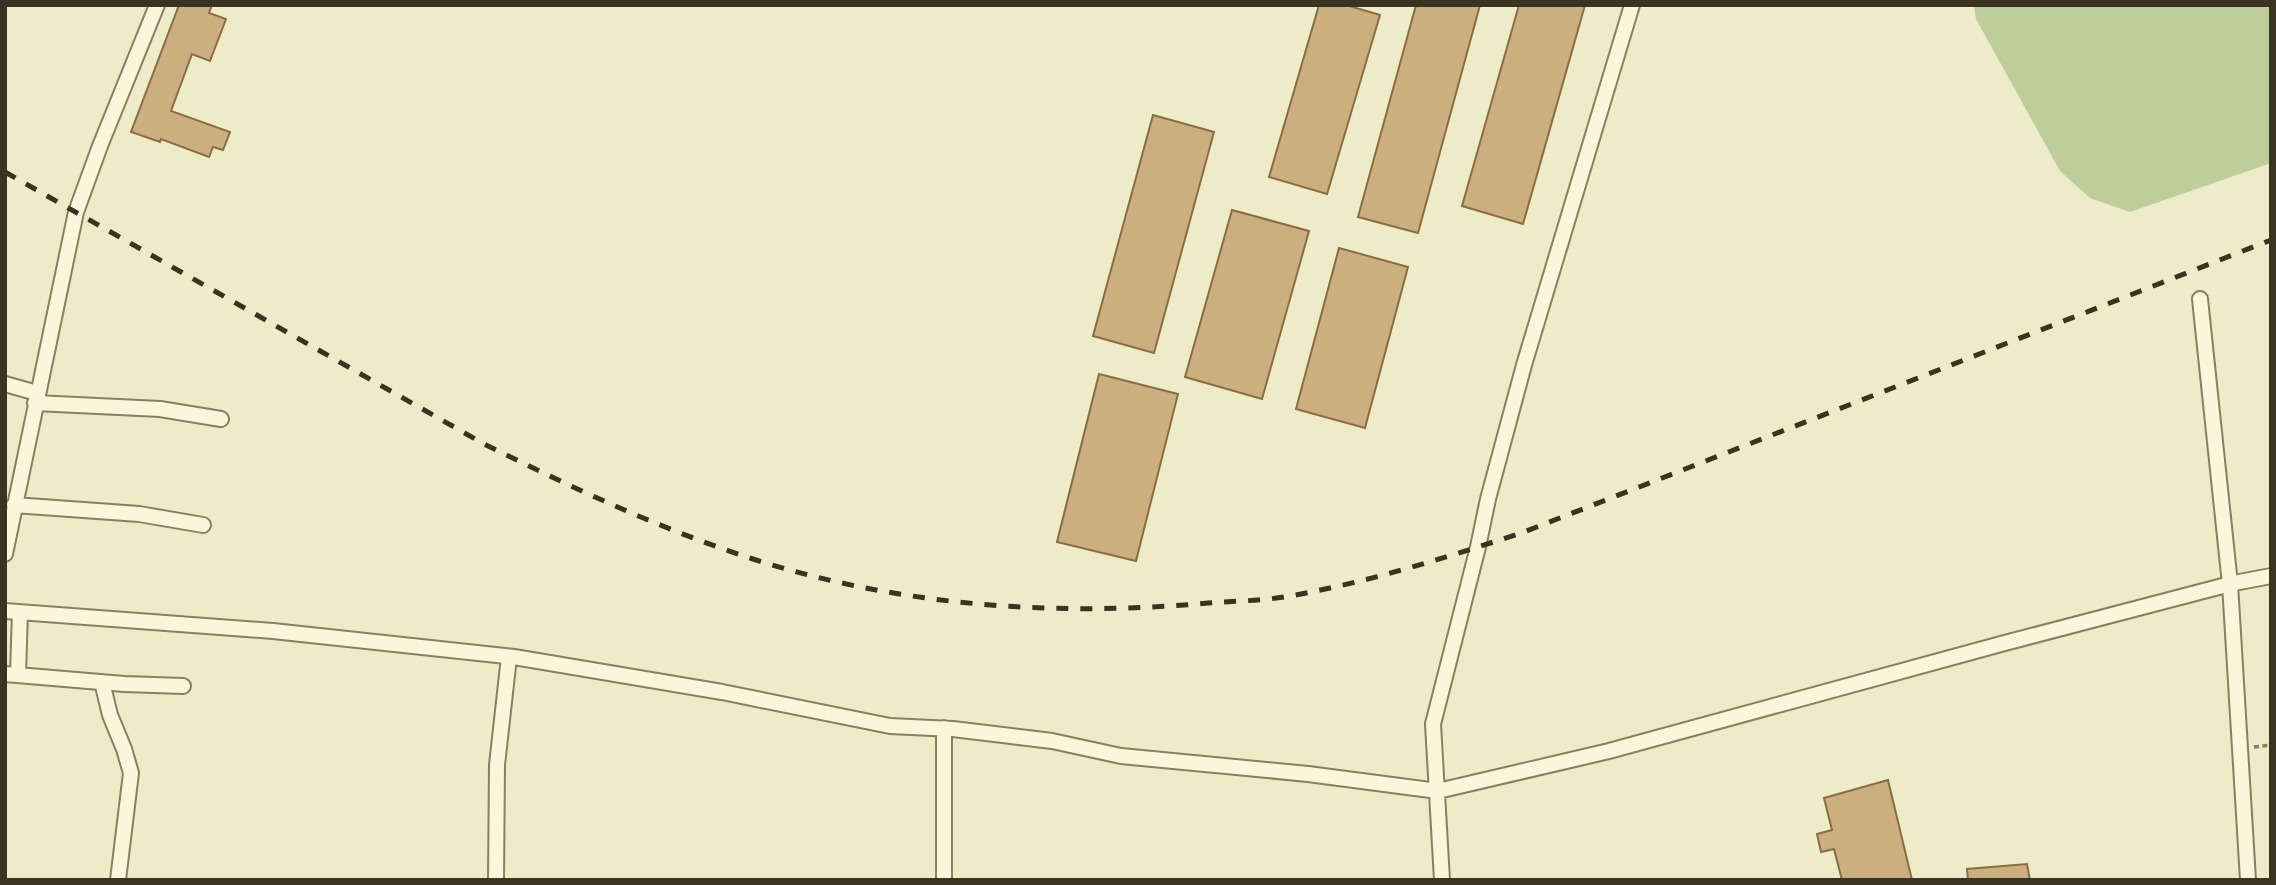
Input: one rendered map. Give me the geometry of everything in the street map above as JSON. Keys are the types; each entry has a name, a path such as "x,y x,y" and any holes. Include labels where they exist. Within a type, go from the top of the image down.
{"street":[{"path":"5,554 76,212 157,5"},
{"path":"1442,880 1433,724 1488,499 1551,273 1632,5"},
{"path":"2200,299 2230,584 2248,880"},
{"path":"5,384 36,398 221,419"},
{"path":"14,505 139,514 203,525"},
{"path":"183,686 12,674 13,612 273,631 509,657 620,674 890,726 944,728 1052,741 1121,756 1308,774 1438,791 1609,751 1948,658 2230,584 2271,576"},
{"path":"496,880 497,765 509,657"},
{"path":"102,682 110,715 131,772 118,880"},
{"path":"944,728 944,880"}],"green space":[{"path":"1974,5 2271,5 2271,163 2130,212 2090,198 2060,171 1976,19"}],"building":[{"path":"179,5 212,5 209,13 226,19 210,61 192,54 171,111 230,132 223,150 213,147 209,157 161,139 160,142 131,132"},
{"path":"1319,5 1346,5 1380,15 1327,194 1269,177"},
{"path":"1416,5 1480,5 1418,233 1358,217"},
{"path":"1519,5 1585,5 1523,224 1462,206"},
{"path":"1153,115 1214,132 1154,353 1093,336"},
{"path":"1232,210 1309,231 1262,399 1185,377"},
{"path":"1339,248 1408,267 1365,428 1296,409"},
{"path":"1099,374 1178,394 1136,561 1057,542"},
{"path":"1888,780 1912,880 1842,880 1834,849 1821,852 1817,834 1832,830 1824,798"},
{"path":"2027,864 2030,880 1968,880 1967,869"}],"railway":[{"path":"5,172 484,444 650,521 753,559 864,588 978,604 1035,608 1151,607 1275,598 1345,585 1435,560 1524,532 2271,240"}]}
